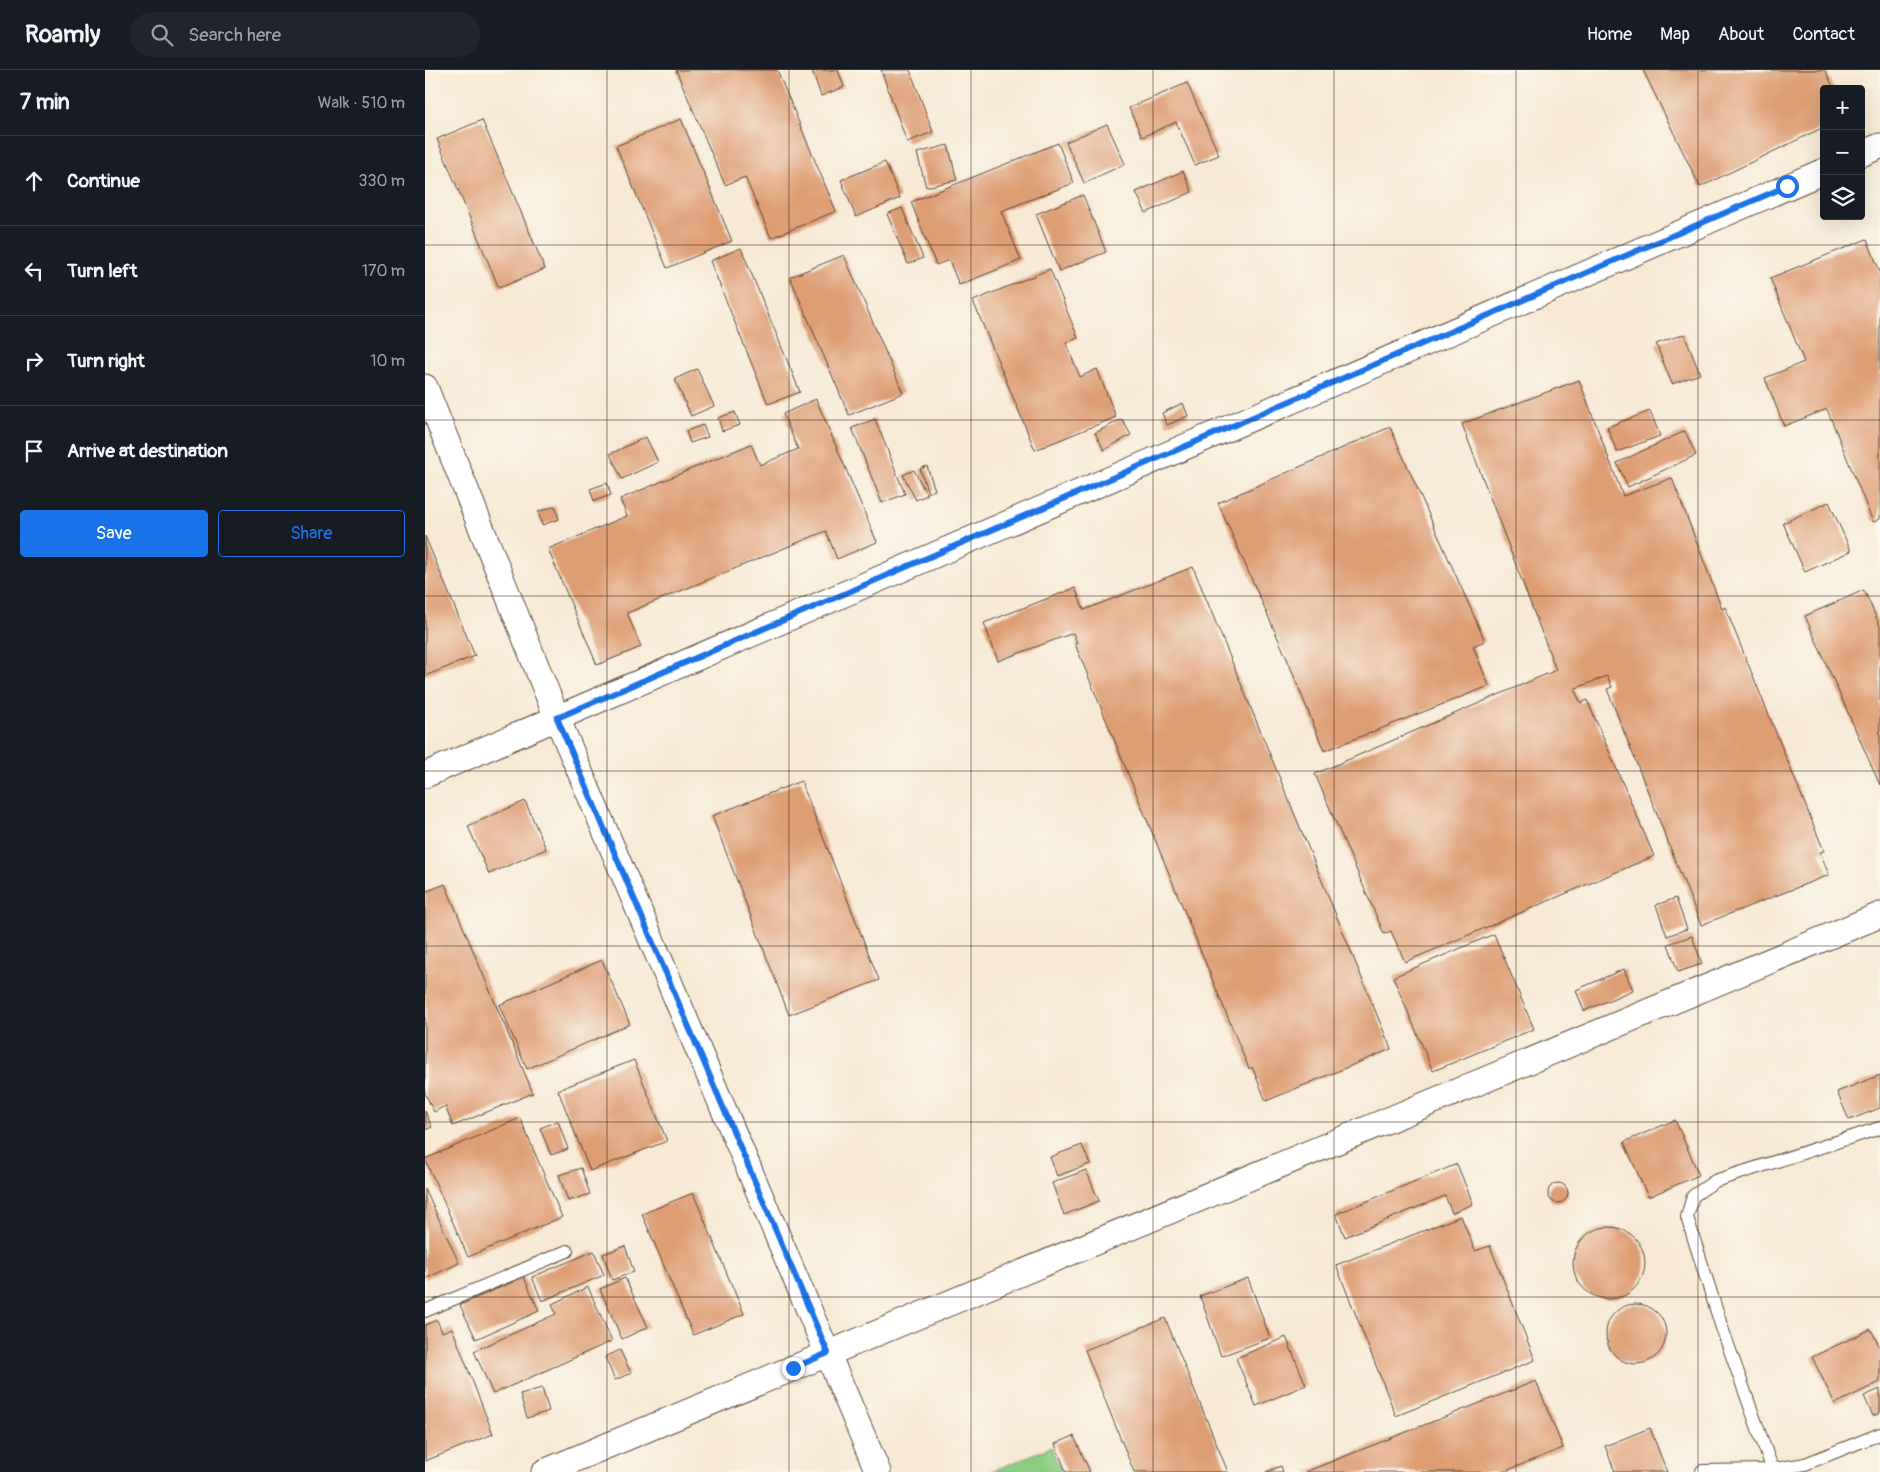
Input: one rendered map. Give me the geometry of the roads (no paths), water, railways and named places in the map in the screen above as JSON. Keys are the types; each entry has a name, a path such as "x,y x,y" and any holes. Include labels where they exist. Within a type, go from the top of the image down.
{"street":[{"path":"1865,152 1880,146"},
{"path":"425,775 1820,173"},
{"path":"425,387 557,718 878,1472"},
{"path":"544,1472 1880,915"}],"lane":[{"path":"1768,1471 1771,1465 1721,1328 1687,1217 1693,1196 1715,1181 1880,1128"},
{"path":"425,1311 567,1251"},
{"path":"1702,1471 1768,1471 1805,1464 1880,1434"}]}
